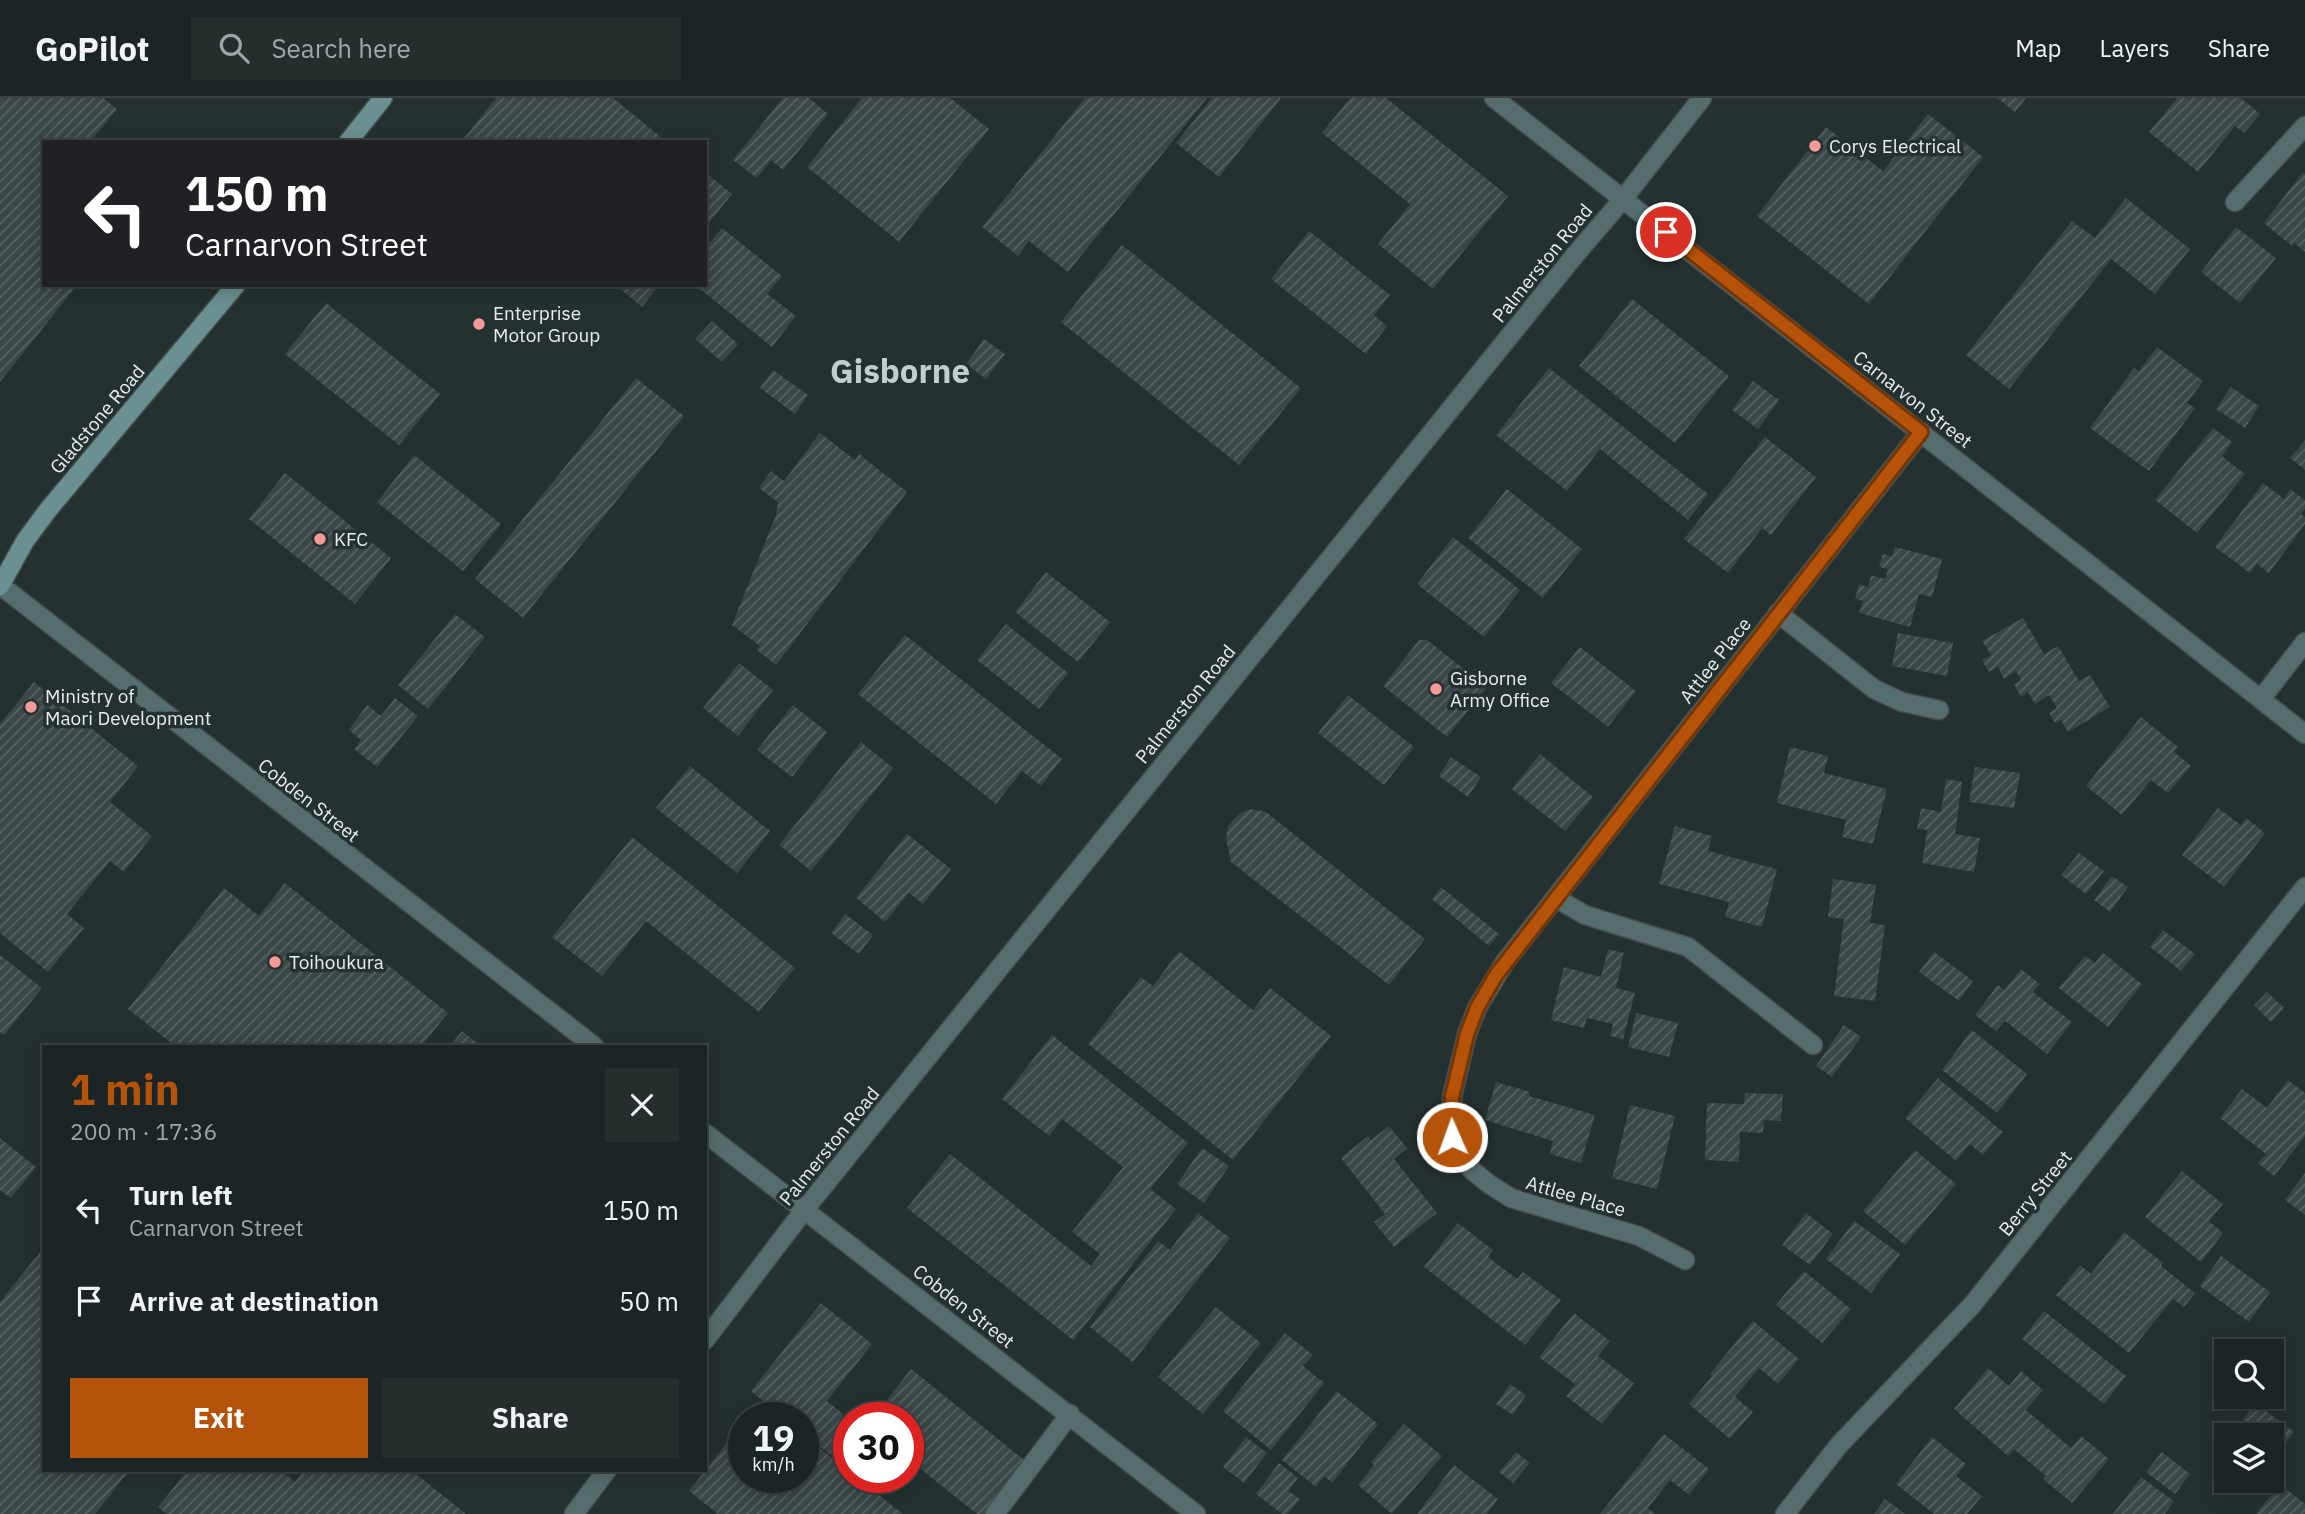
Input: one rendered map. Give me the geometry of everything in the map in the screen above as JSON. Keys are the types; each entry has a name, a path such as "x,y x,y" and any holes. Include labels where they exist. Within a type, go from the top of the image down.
{"main road":[{"path":"350,140 383,98"},
{"name":"Gladstone Road","path":"0,586 25,541 48,510 234,287"}],"street":[{"name":"Carnarvon Street","path":"1494,98 2305,734"},
{"name":"Palmerston Road","path":"707,1337 805,1209 1702,98"},
{"path":"2235,202 2305,126"},
{"name":"Attlee Place","path":"1685,1260 1639,1236 1511,1198 1472,1170 1452,1137 1452,1097 1467,1034 1477,1008 1506,962 1921,432"},
{"name":"Cobden Street","path":"0,586 593,1045"},
{"name":"Attlee Place","path":"1778,613 1874,689 1902,702 1939,710"},
{"path":"2261,699 2305,642"},
{"name":"Berry Street","path":"1785,1514 1839,1445 1973,1304 2305,887"},
{"path":"1556,898 1585,915 1688,947 1813,1045"},
{"name":"Cobden Street","path":"707,1135 1196,1514"},
{"path":"995,1514 1070,1414"},
{"path":"574,1514 606,1472"}],"building":[{"path":"0,98 103,98 117,109 92,140 42,140 42,287 75,287 0,382"},
{"path":"496,98 613,98 665,140 463,140"},
{"path":"783,98 809,98 828,114 783,170 771,160 757,178 733,160"},
{"path":"862,98 950,98 989,129 899,242 807,167"},
{"path":"1085,98 1207,98 1068,272 1029,241 1018,256 982,227"},
{"path":"1212,98 1281,98 1219,177 1176,143"},
{"path":"1350,98 1386,98 1508,196 1433,289 1378,244 1410,204 1322,133"},
{"path":"1997,98 2026,98 2015,112"},
{"path":"2177,98 2241,98 2260,114 2244,133 2235,126 2198,172 2149,132"},
{"path":"1928,114 1983,157 1869,304 1757,216 1826,127 1883,171"},
{"path":"2303,172 2305,252 2294,243 2292,246 2264,223"},
{"path":"707,174 732,194 707,225"},
{"path":"2126,198 2190,249 2155,294 2111,259 2009,389 1966,355 2072,221 2095,238"},
{"path":"2236,227 2276,258 2240,303 2201,272"},
{"path":"722,228 782,276 767,294 796,316 772,347 697,287 707,287 707,246"},
{"path":"1309,231 1390,295 1374,315 1387,326 1366,354 1271,279"},
{"path":"1122,245 1301,388 1239,465 1061,322"},
{"path":"618,287 657,287 642,307"},
{"path":"1632,299 1729,376 1675,443 1579,366"},
{"path":"326,303 440,394 399,445 285,354"},
{"path":"712,321 738,344 722,362 695,339"},
{"path":"984,339 1005,354 986,379 966,364"},
{"path":"2157,347 2203,381 2187,403 2195,408 2149,471 2090,428 2134,368 2139,371"},
{"path":"1549,368 1708,494 1688,520 1600,449 1567,491 1496,435"},
{"path":"773,370 808,395 795,414 760,388"},
{"path":"636,378 684,416 523,618 475,579"},
{"path":"1753,381 1779,400 1758,429 1732,410"},
{"path":"2231,387 2259,406 2245,428 2216,409"},
{"path":"2213,428 2232,442 2222,456 2245,474 2197,533 2155,500"},
{"path":"820,433 855,460 859,454 907,492 776,665 757,650 760,646 732,625 776,515 778,502 759,488 771,471 784,481"},
{"path":"1765,437 1816,477 1771,535 1762,528 1728,573 1684,539"},
{"path":"2305,440 2305,470 2290,458"},
{"path":"414,455 501,524 463,571 377,502"},
{"name":"KFC","path":"285,473 391,558 355,604 249,519"},
{"path":"2263,483 2284,499 2290,489 2305,500 2305,509 2301,514 2305,517 2305,524 2269,573 2257,564 2250,573 2215,547"},
{"path":"1507,489 1582,549 1543,598 1468,538"},
{"path":"1453,537 1520,590 1484,637 1417,584"},
{"path":"1895,547 1942,559 1932,597 1919,594 1910,627 1859,613 1863,601 1855,599 1859,584 1868,587 1871,575 1885,579 1888,569 1879,567 1883,554 1892,556"},
{"path":"1046,572 1110,622 1078,662 1015,612"},
{"path":"455,614 485,637 428,709 398,685"},
{"path":"2023,618 2044,654 2058,646 2079,681 2090,675 2110,707 2068,732 2061,720 2055,723 2049,713 2057,708 2049,695 2035,704 2028,692 2021,697 2014,684 2021,680 2016,671 2004,679 1998,667 1989,672 1982,660 1991,655 1982,641"},
{"path":"1006,624 1068,673 1039,709 977,660"},
{"path":"1898,633 1953,643 1947,676 1892,666"},
{"path":"905,635 1062,759 1041,786 1022,771 996,804 858,694"},
{"name":"Gisborne Army Office","path":"1419,640 1427,640 1487,687 1447,737 1383,686"},
{"path":"1580,647 1636,691 1608,727 1551,683"},
{"path":"739,663 773,690 738,736 703,708"},
{"path":"34,682 138,766 110,802 152,836 124,872 110,861 67,914 84,928 48,972 0,933 0,724"},
{"path":"1348,695 1414,747 1384,785 1318,733"},
{"path":"395,698 418,716 377,767 354,749 361,740 349,730 367,705 381,716"},
{"path":"793,705 827,732 792,777 757,750"},
{"path":"2141,717 2178,747 2174,752 2191,766 2168,793 2151,780 2122,815 2086,786"},
{"path":"861,742 893,768 811,871 779,845"},
{"path":"1790,747 1828,756 1824,773 1887,789 1873,844 1842,837 1846,820 1777,803"},
{"path":"1540,754 1593,797 1565,831 1512,789"},
{"path":"1451,757 1481,777 1468,797 1439,776"},
{"path":"690,766 770,831 737,873 656,808"},
{"path":"1975,767 2020,773 2014,808 1969,802"},
{"path":"1946,779 1962,782 1955,834 1980,838 1974,872 1922,863 1927,830 1917,829 1921,808 1941,812"},
{"path":"2218,808 2241,825 2246,818 2265,833 2224,887 2182,855"},
{"path":"1250,809 1266,812 1425,939 1389,985 1231,862 1226,839 1228,826 1239,814"},
{"path":"1675,826 1712,836 1708,851 1777,869 1762,927 1725,917 1729,902 1659,884"},
{"path":"907,834 951,869 923,904 909,893 885,922 856,898"},
{"path":"632,837 795,968 759,1012 646,921 602,976 552,937"},
{"path":"2079,853 2104,871 2086,894 2061,875"},
{"path":"2112,876 2128,887 2110,912 2094,900"},
{"path":"1833,879 1876,885 1870,923 1885,925 1875,1001 1834,996 1844,919 1828,917"},
{"name":"Toihoukura","path":"285,883 448,1013 422,1045 174,1045 128,1009 224,888 259,916"},
{"path":"1441,887 1499,934 1489,946 1432,899"},
{"path":"845,914 873,935 859,954 831,933"},
{"path":"2163,930 2195,954 2181,971 2150,947"},
{"path":"1608,949 1624,953 1616,988 1635,993 1623,1039 1610,1036 1613,1024 1587,1018 1584,1028 1551,1020 1564,967 1601,977"},
{"path":"1179,951 1253,1010 1270,988 1331,1036 1233,1160 1088,1044 1141,977 1153,986"},
{"path":"1934,952 1973,981 1959,1001 1919,972"},
{"path":"2103,953 2142,984 2108,1027 2059,988 2085,956 2095,963"},
{"path":"0,955 42,988 4,1035 0,1032"},
{"path":"2021,969 2040,984 2033,992 2072,1022 2047,1054 2005,1021 1996,1031 1975,1015 1998,985 2004,990"},
{"path":"2267,992 2284,1008 2271,1022 2254,1005"},
{"path":"1636,1013 1678,1023 1669,1057 1628,1047"},
{"path":"1844,1025 1861,1037 1832,1077 1816,1066"},
{"path":"1972,1030 2027,1074 1997,1113 1942,1070"},
{"path":"462,1031 480,1045 451,1045"},
{"path":"1052,1035 1188,1143 1150,1189 1176,1209 1073,1340 907,1208 950,1154 1091,1266 1100,1254 1072,1232 1123,1167 1062,1119 1049,1136 1002,1099"},
{"path":"1938,1078 2003,1132 1983,1155 1970,1144 1956,1161 1905,1118"},
{"path":"2288,1080 2305,1093 2305,1136 2274,1176 2258,1163 2266,1154 2220,1118 2242,1089 2267,1108"},
{"path":"1496,1082 1530,1092 1529,1096 1595,1115 1581,1163 1550,1154 1553,1141 1485,1120"},
{"path":"1745,1093 1783,1094 1781,1121 1764,1120 1763,1133 1740,1132 1739,1162 1705,1160 1707,1103 1744,1104"},
{"path":"1630,1105 1675,1116 1657,1189 1612,1178"},
{"path":"1389,1126 1407,1148 1394,1159 1437,1213 1394,1247 1374,1222 1385,1214 1341,1158 1368,1136 1371,1140"},
{"path":"0,1138 36,1167 11,1198 0,1190"},
{"path":"1202,1148 1229,1166 1204,1203 1177,1184"},
{"path":"1915,1150 1956,1184 1905,1245 1863,1211"},
{"path":"2182,1171 2223,1204 2209,1221 2223,1233 2201,1262 2145,1217"},
{"path":"2305,1173 2305,1215 2285,1200"},
{"path":"1198,1213 1230,1238 1133,1362 1090,1327 1158,1241 1170,1250"},
{"path":"1806,1213 1833,1234 1810,1265 1782,1245"},
{"path":"1854,1221 1900,1254 1871,1293 1826,1259"},
{"path":"1458,1223 1493,1250 1488,1257 1517,1279 1523,1272 1561,1300 1525,1345 1424,1267"},
{"path":"2124,1232 2195,1293 2184,1307 2173,1299 2129,1353 2056,1295 2080,1265 2091,1274"},
{"path":"42,1250 42,1472 128,1472 95,1514 0,1514 0,1302"},
{"path":"2221,1256 2270,1292 2249,1322 2200,1286"},
{"path":"1804,1271 1851,1309 1822,1343 1776,1305"},
{"path":"821,1303 872,1344 827,1401 833,1406 833,1457 819,1446 819,1402 764,1402 751,1391"},
{"path":"1216,1307 1261,1343 1203,1414 1158,1377"},
{"path":"2044,1311 2126,1376 2104,1404 2022,1339"},
{"path":"1574,1313 1610,1341 1598,1356 1634,1383 1602,1424 1566,1396 1575,1384 1539,1357"},
{"path":"1753,1321 1799,1359 1778,1384 1759,1368 1735,1397 1753,1412 1730,1439 1689,1404"},
{"path":"1285,1333 1313,1355 1303,1366 1324,1383 1271,1450 1223,1411"},
{"path":"1988,1368 2009,1386 2021,1371 2043,1390 2026,1410 2071,1448 2081,1436 2109,1459 2072,1503 2043,1479 2046,1476 2014,1449 2008,1456 1954,1409"},
{"path":"911,1369 1028,1463 988,1514 977,1514 924,1472 924,1402 885,1402"},
{"path":"1510,1384 1526,1395 1513,1415 1496,1404"},
{"path":"1337,1391 1378,1424 1332,1483 1324,1476 1316,1487 1282,1460"},
{"path":"2251,1409 2263,1409 2282,1423 2245,1423 2242,1421"},
{"path":"1404,1424 1442,1456 1392,1514 1358,1485 1374,1465 1371,1462"},
{"path":"2284,1425 2294,1432 2284,1445"},
{"path":"1664,1434 1709,1469 1689,1495 1670,1480 1648,1508 1655,1514 1600,1514"},
{"path":"1246,1437 1267,1453 1244,1483 1223,1467"},
{"path":"1932,1437 1966,1464 1956,1476 1982,1496 1967,1514 1934,1514 1896,1484"},
{"path":"728,1441 728,1493 819,1493 819,1448 833,1458 833,1493 876,1493 903,1514 718,1514 689,1491 704,1472 707,1472 707,1468"},
{"path":"1516,1452 1530,1463 1513,1483 1499,1472"},
{"path":"2162,1452 2190,1474 2175,1494 2146,1472"},
{"path":"1279,1463 1298,1478 1288,1491 1300,1499 1288,1514 1282,1514 1256,1494"},
{"path":"1454,1465 1498,1499 1487,1514 1417,1514"},
{"path":"186,1472 282,1472 295,1482 302,1472 414,1472 466,1514 166,1514 158,1507"},
{"path":"2141,1477 2174,1501 2165,1514 2113,1514"},
{"path":"2284,1487 2305,1504 2305,1514 2256,1514 2273,1493 2284,1493"},
{"path":"1885,1499 1892,1504 1905,1514 1874,1514"}],"place":[{"name":"Corys Electrical","path":"1815,146"},
{"name":"Enterprise Motor Group","path":"479,324"},
{"name":"KFC","path":"320,539"},
{"name":"Gisborne Army Office","path":"1436,689"},
{"name":"Ministry of Maori Development","path":"31,707"},
{"name":"Toihoukura","path":"275,962"}],"district":[{"name":"Gisborne","path":"900,370"}],"route":[{"path":"1452,1137 1452,1097 1467,1034 1477,1008 1496,975 1921,432 1666,232"}]}
